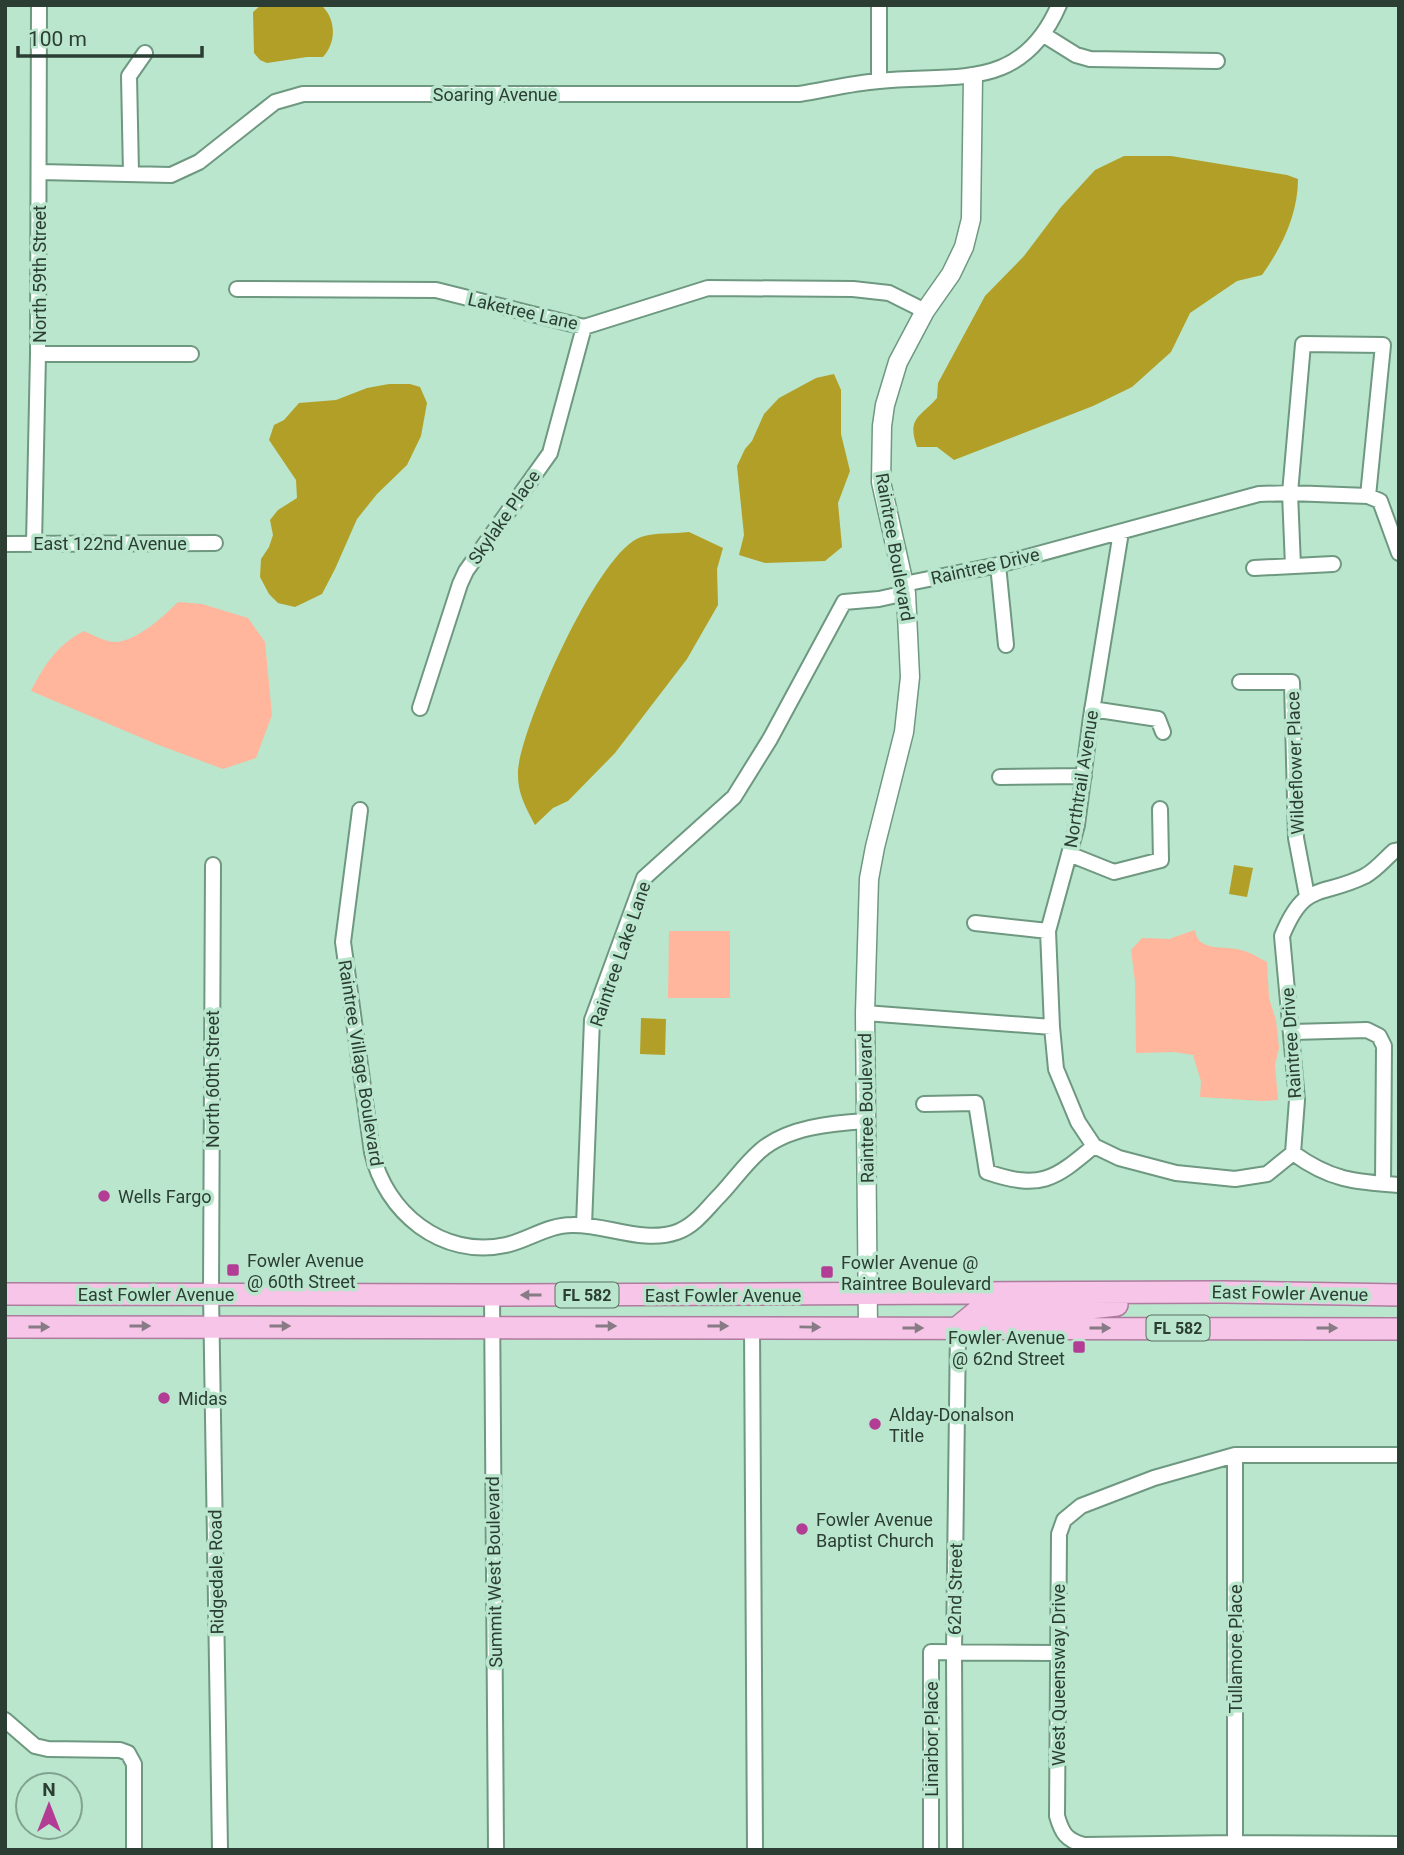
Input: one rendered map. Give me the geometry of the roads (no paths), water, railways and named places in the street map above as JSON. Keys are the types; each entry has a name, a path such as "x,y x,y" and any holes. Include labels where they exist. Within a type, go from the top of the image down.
{"main road":[{"name":"East Fowler Avenue","path":"5,1294 1223,1292 1399,1295"},
{"path":"958,1327 980,1310 1081,1309 1223,1292"},
{"path":"5,1307 27,1306 37,1294"},
{"name":"East Fowler Avenue","path":"5,1327 1399,1329"}],"street":[{"name":"North 59th Street","path":"34,544 40,5"},
{"path":"879,5 879,81"},
{"path":"973,77 988,74 1013,61 1044,35 1059,5"},
{"path":"1044,35 1076,55 1090,60 1217,61"},
{"path":"131,173 129,76 145,53"},
{"name":"Soaring Avenue","path":"40,172 171,175 199,162 275,102 303,94 799,94 879,81 973,77"},
{"name":"Raintree Boulevard","path":"868,1328 865,1013 869,879 904,732 910,677 905,589 881,482 882,426 885,405 898,362 925,311 951,274 964,247 971,219 973,77"},
{"name":"Laketree Lane","path":"237,289 436,290 584,327 708,288 853,289 889,293 925,311"},
{"name":"Skylake Place","path":"420,708 466,571 550,453 584,327"},
{"path":"1293,566 1290,493 1303,344 1382,345 1368,496 1380,501 1399,553"},
{"path":"38,354 191,354"},
{"name":"Raintree Drive","path":"905,589 1259,494 1368,496"},
{"name":"Northtrail Avenue","path":"1052,1027 1048,931 1077,825 1092,709 1121,531"},
{"name":"East 122nd Avenue","path":"5,544 215,543"},
{"path":"998,565 1006,645"},
{"path":"1254,568 1332,565"},
{"name":"Raintree Lake Lane","path":"584,1225 593,1020 644,878 734,797 770,739 844,602 879,599 905,589"},
{"name":"Wildeflower Place","path":"1240,681 1292,682 1296,838 1307,896"},
{"path":"1092,709 1158,719 1163,732"},
{"path":"1000,777 1084,776"},
{"path":"1069,853 1114,872 1161,860 1160,809"},
{"name":"Raintree Village Boulevard","path":"360,810 343,950 372,1152 379,1178 386,1191 404,1214 435,1235 458,1243 488,1247 506,1245 557,1226 584,1225 649,1235 675,1233 693,1224 762,1149 794,1132 866,1121"},
{"path":"1307,896 1367,875 1394,851 1399,850"},
{"name":"North 60th Street","path":"211,1293 213,865"},
{"name":"Raintree Drive","path":"1293,1153 1297,1100 1282,936 1292,914 1307,896"},
{"path":"975,923 1048,931"},
{"path":"865,1013 1052,1027 1056,1069 1078,1122 1094,1146 1119,1158 1177,1173 1235,1179 1268,1174 1293,1153 1315,1168 1340,1179 1399,1185"},
{"path":"1292,1032 1367,1030 1379,1035 1384,1046 1383,1184"},
{"path":"924,1104 976,1103 987,1172 1012,1180 1047,1180 1068,1168 1094,1146"},
{"name":"Ridgedale Road","path":"211,1293 220,1850"},
{"name":"Summit West Boulevard","path":"492,1295 496,1850"},
{"path":"752,1326 755,1850"},
{"name":"62nd Street","path":"955,1850 954,1652 958,1327"},
{"path":"1235,1455 1399,1455"},
{"name":"West Queensway Drive","path":"1235,1455 1154,1478 1081,1506 1064,1520 1059,1534 1057,1816 1061,1831 1070,1841 1084,1845 1235,1843"},
{"name":"Tullamore Place","path":"1235,1455 1235,1843"},
{"name":"Linarbor Place","path":"931,1850 931,1652 954,1652"},
{"path":"954,1652 1058,1653"},
{"path":"5,1720 34,1746 48,1749 120,1750 128,1754 134,1764 134,1850"},
{"path":"1235,1843 1399,1844"}],"place":[{"name":"Wells Fargo","path":"104,1196"},
{"name":"Fowler Avenue @ 60th Street","path":"233,1270"},
{"name":"Fowler Avenue @ Raintree Boulevard","path":"827,1272"},
{"name":"Fowler Avenue @ 62nd Street","path":"1079,1347"},
{"name":"Midas","path":"164,1398"},
{"name":"Alday-Donalson Title","path":"875,1424"},
{"name":"Fowler Avenue Baptist Church","path":"802,1529"}]}
